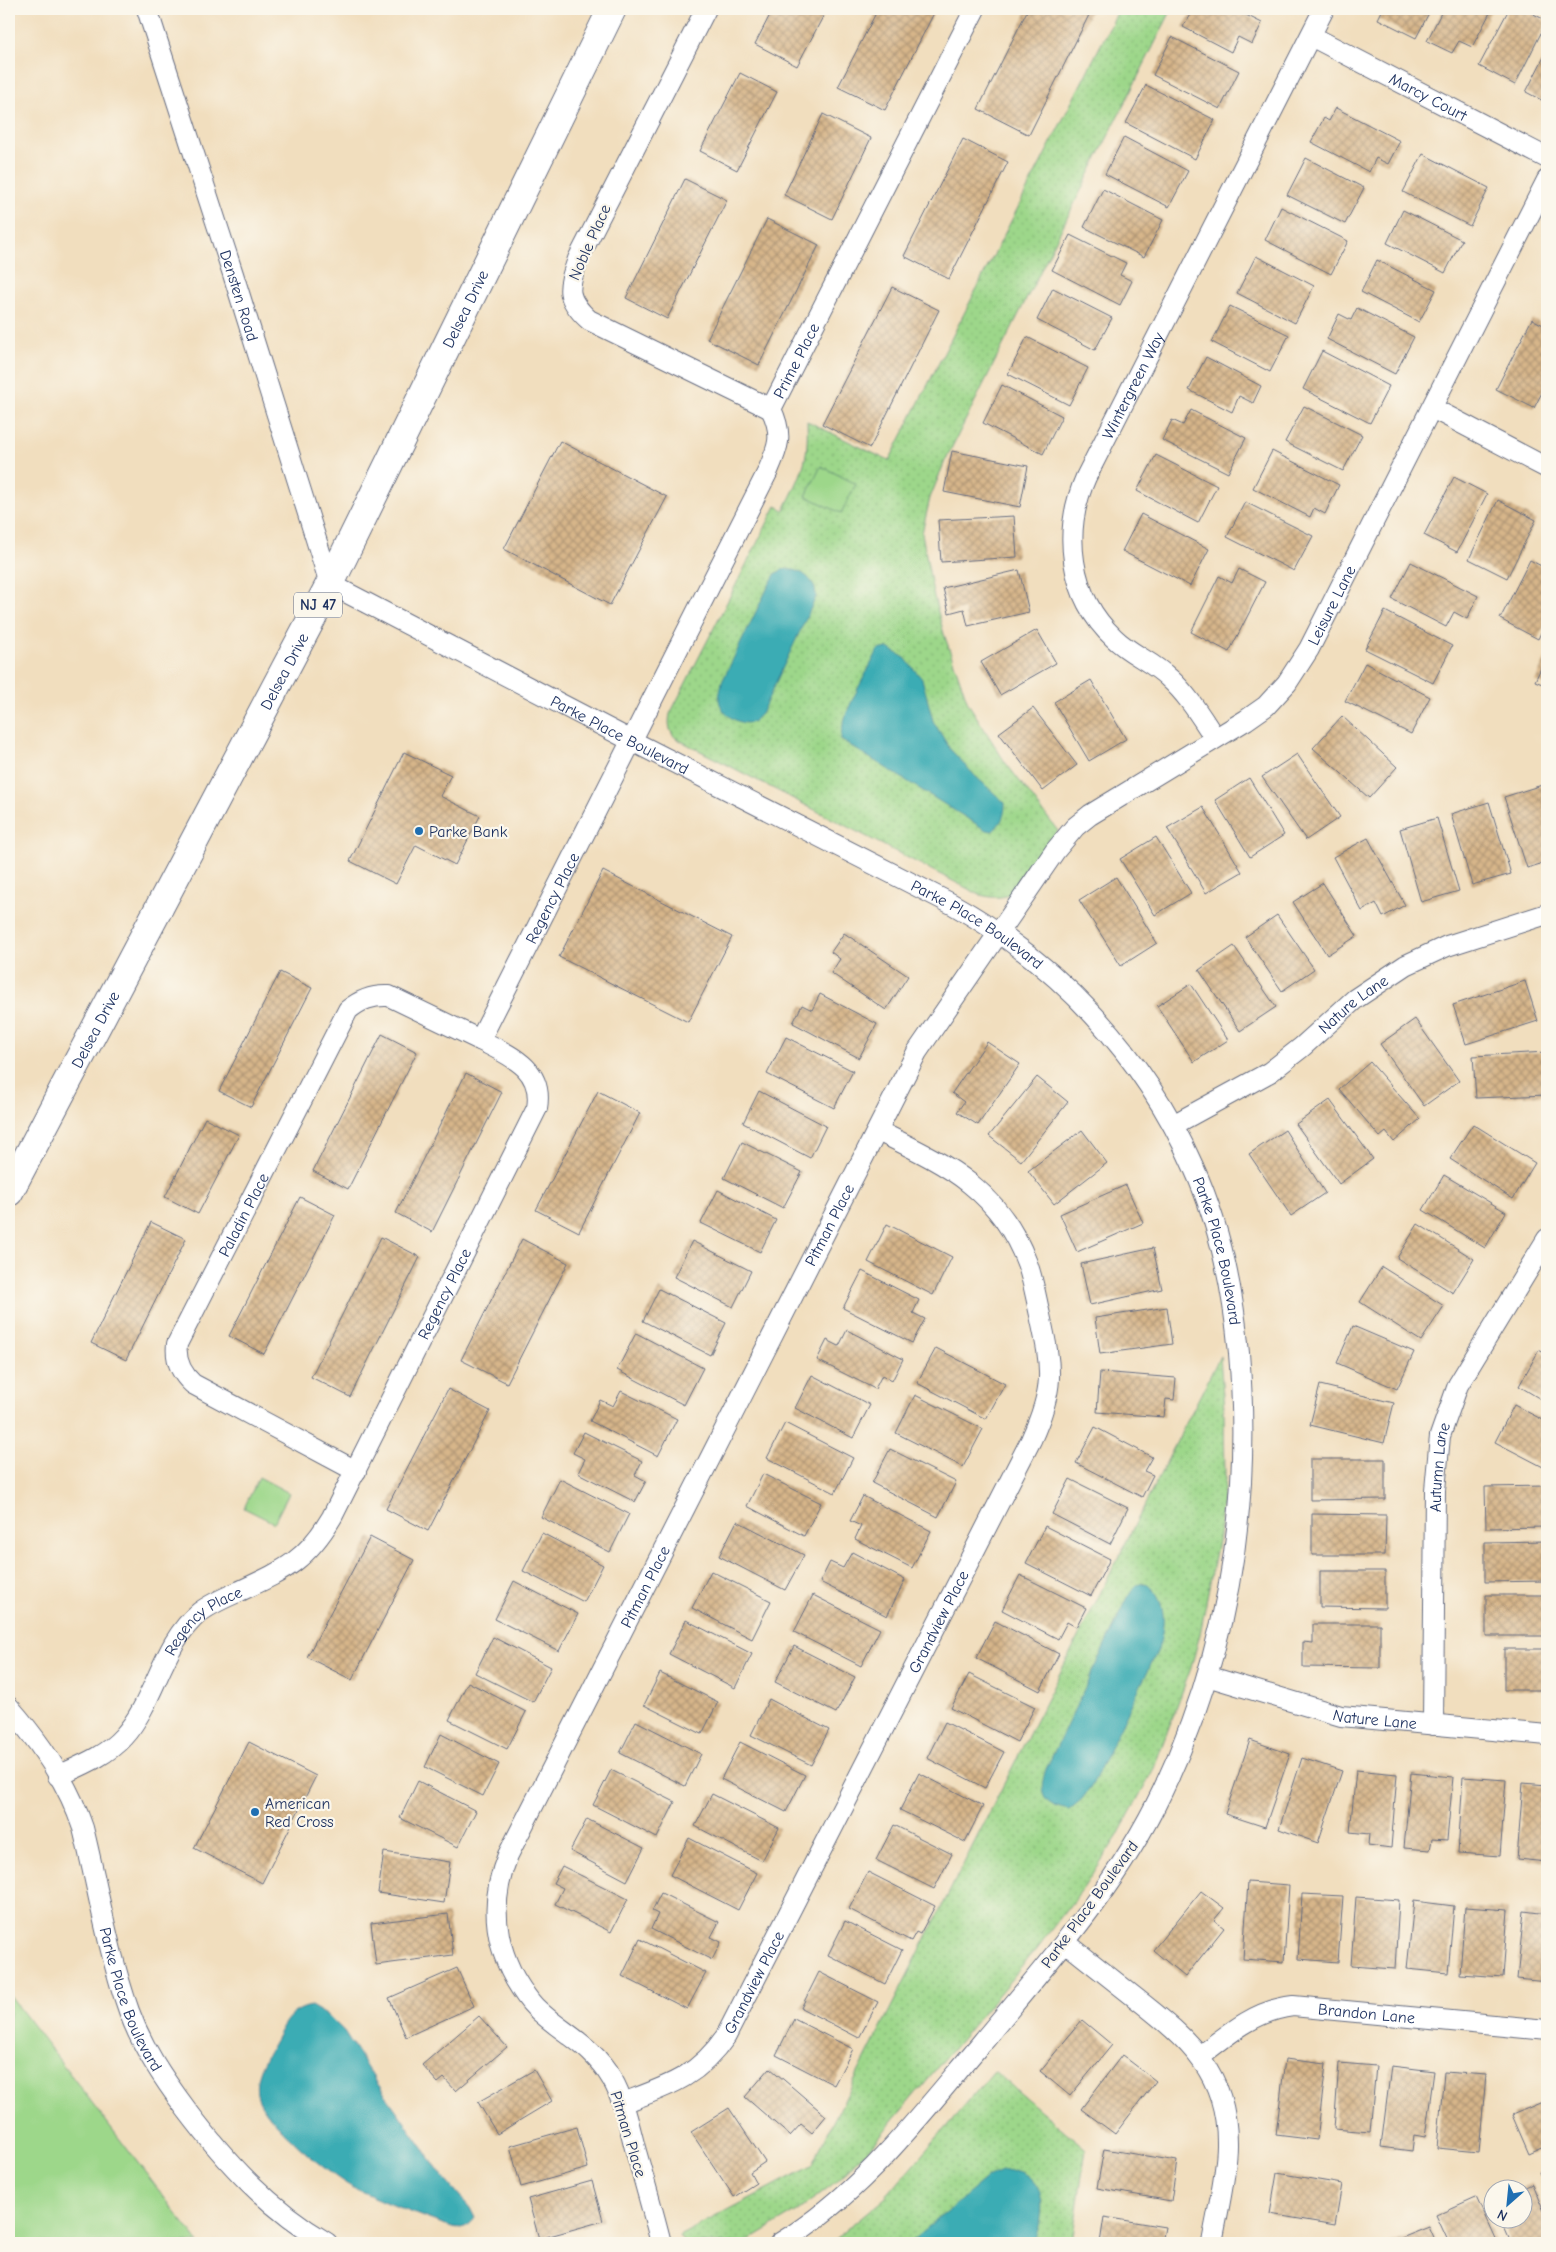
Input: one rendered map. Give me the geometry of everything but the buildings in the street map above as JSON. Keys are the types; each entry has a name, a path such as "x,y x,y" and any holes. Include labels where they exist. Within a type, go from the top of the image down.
{"main road":[{"name":"Delsea Drive","path":"9,1192 330,584 612,9"}],"street":[{"name":"Densten Road","path":"147,9 233,274 330,584"},
{"name":"Noble Place","path":"706,9 578,258 569,287 575,307 589,320 771,409"},
{"name":"Prime Place","path":"632,741 771,465 779,440 778,424 771,409 975,9"},
{"name":"Wintergreen Way","path":"1216,738 1182,690 1159,669 1115,640 1097,619 1085,597 1076,573 1072,546 1074,513 1086,477 1324,9"},
{"name":"Marcy Court","path":"1311,36 1547,158"},
{"name":"Leisure Lane","path":"999,932 1055,851 1075,827 1090,815 1266,706 1280,692 1298,668 1547,180"},
{"path":"1432,408 1547,468"},
{"name":"Parke Place Boulevard","path":"330,584 952,904 999,932 1041,965 1091,1012 1140,1072 1174,1125 1198,1176 1217,1230 1232,1295 1241,1378 1244,1454 1238,1528 1226,1603 1207,1676 1182,1745 1154,1808 1120,1866 1066,1942 872,2171 828,2211 780,2243"},
{"name":"Regency Place","path":"58,1776 88,1762 114,1746 123,1738 137,1718 170,1651 190,1621 200,1612 226,1597 287,1568 313,1547 332,1517 536,1108 538,1088 528,1071 513,1057 480,1040 632,741"},
{"name":"Nature Lane","path":"1174,1125 1270,1072 1302,1047 1355,999 1406,965 1447,946 1547,914"},
{"name":"Pitman Place","path":"662,2243 623,2103 612,2080 596,2056 580,2041 534,2006 514,1977 504,1957 496,1925 496,1902 500,1880 508,1855 924,1040 999,932"},
{"name":"Paladin Place","path":"356,1471 193,1384 182,1372 178,1362 177,1344 348,1010 366,998 389,996 480,1040"},
{"name":"Grandview Place","path":"623,2103 673,2084 696,2070 709,2059 726,2036 1031,1440 1046,1401 1050,1372 1044,1332 1027,1264 1005,1221 985,1197 965,1178 878,1131"},
{"name":"Autumn Lane","path":"1433,1725 1435,1490 1440,1436 1446,1414 1463,1376 1547,1239"},
{"name":"Nature Lane","path":"1207,1676 1332,1715 1547,1735"},
{"name":"Parke Place Boulevard","path":"9,1707 34,1737 75,1805 83,1828 124,1994 135,2026 154,2064 208,2138 240,2176 272,2205 327,2243"},
{"path":"1066,1942 1168,2024 1200,2056 1218,2092 1227,2136 1226,2156 1212,2243"},
{"name":"Brandon Lane","path":"1200,2056 1250,2020 1273,2010 1293,2006 1547,2030"}],"green space":[{"path":"1119,9 1172,9 945,461 930,498 922,533 933,593 944,634 968,703 1005,762 1058,831 1014,892 1002,897 989,897 980,895 677,739 671,731 669,718 776,506 784,510 803,467 807,447 807,421 889,461"},
{"path":"821,466 856,484 841,513 806,496"},
{"path":"1220,1356 1224,1409 1225,1480 1219,1536 1200,1634 1191,1668 1153,1770 1117,1837 1084,1887 1034,1952 870,2148 833,2184 799,2210 744,2243 684,2243 679,2236 811,2166"},
{"path":"259,1477 289,1493 274,1523 244,1508"},
{"path":"9,1994 199,2243 9,2243"},
{"path":"994,2071 1086,2149 1072,2243 831,2243 885,2198"}],"water":[{"path":"785,569 797,571 807,577 814,585 816,597 761,714 752,722 743,723 734,719 723,710 719,697 722,682 769,585 776,573"},
{"path":"888,648 905,658 922,679 933,721 950,749 975,776 1005,803 999,825 993,831 986,830 841,740 849,707 861,682 878,650"},
{"path":"1145,1583 1158,1598 1163,1615 1162,1633 1157,1652 1091,1787 1082,1799 1069,1810 1060,1808 1044,1797 1042,1785 1046,1769 1131,1591 1136,1585"},
{"path":"311,2006 330,2017 344,2031 375,2080 442,2175 470,2208 475,2218 465,2227 452,2227 440,2223 350,2186 326,2170 297,2145 261,2105 256,2087 258,2074 266,2056 291,2015 296,2011"},
{"path":"1018,2171 1028,2176 1035,2184 1042,2202 1040,2224 1032,2243 909,2243 989,2177 1001,2172"}],"place":[{"name":"Parke Bank","path":"419,831"},
{"name":"American Red Cross","path":"255,1812"}]}
